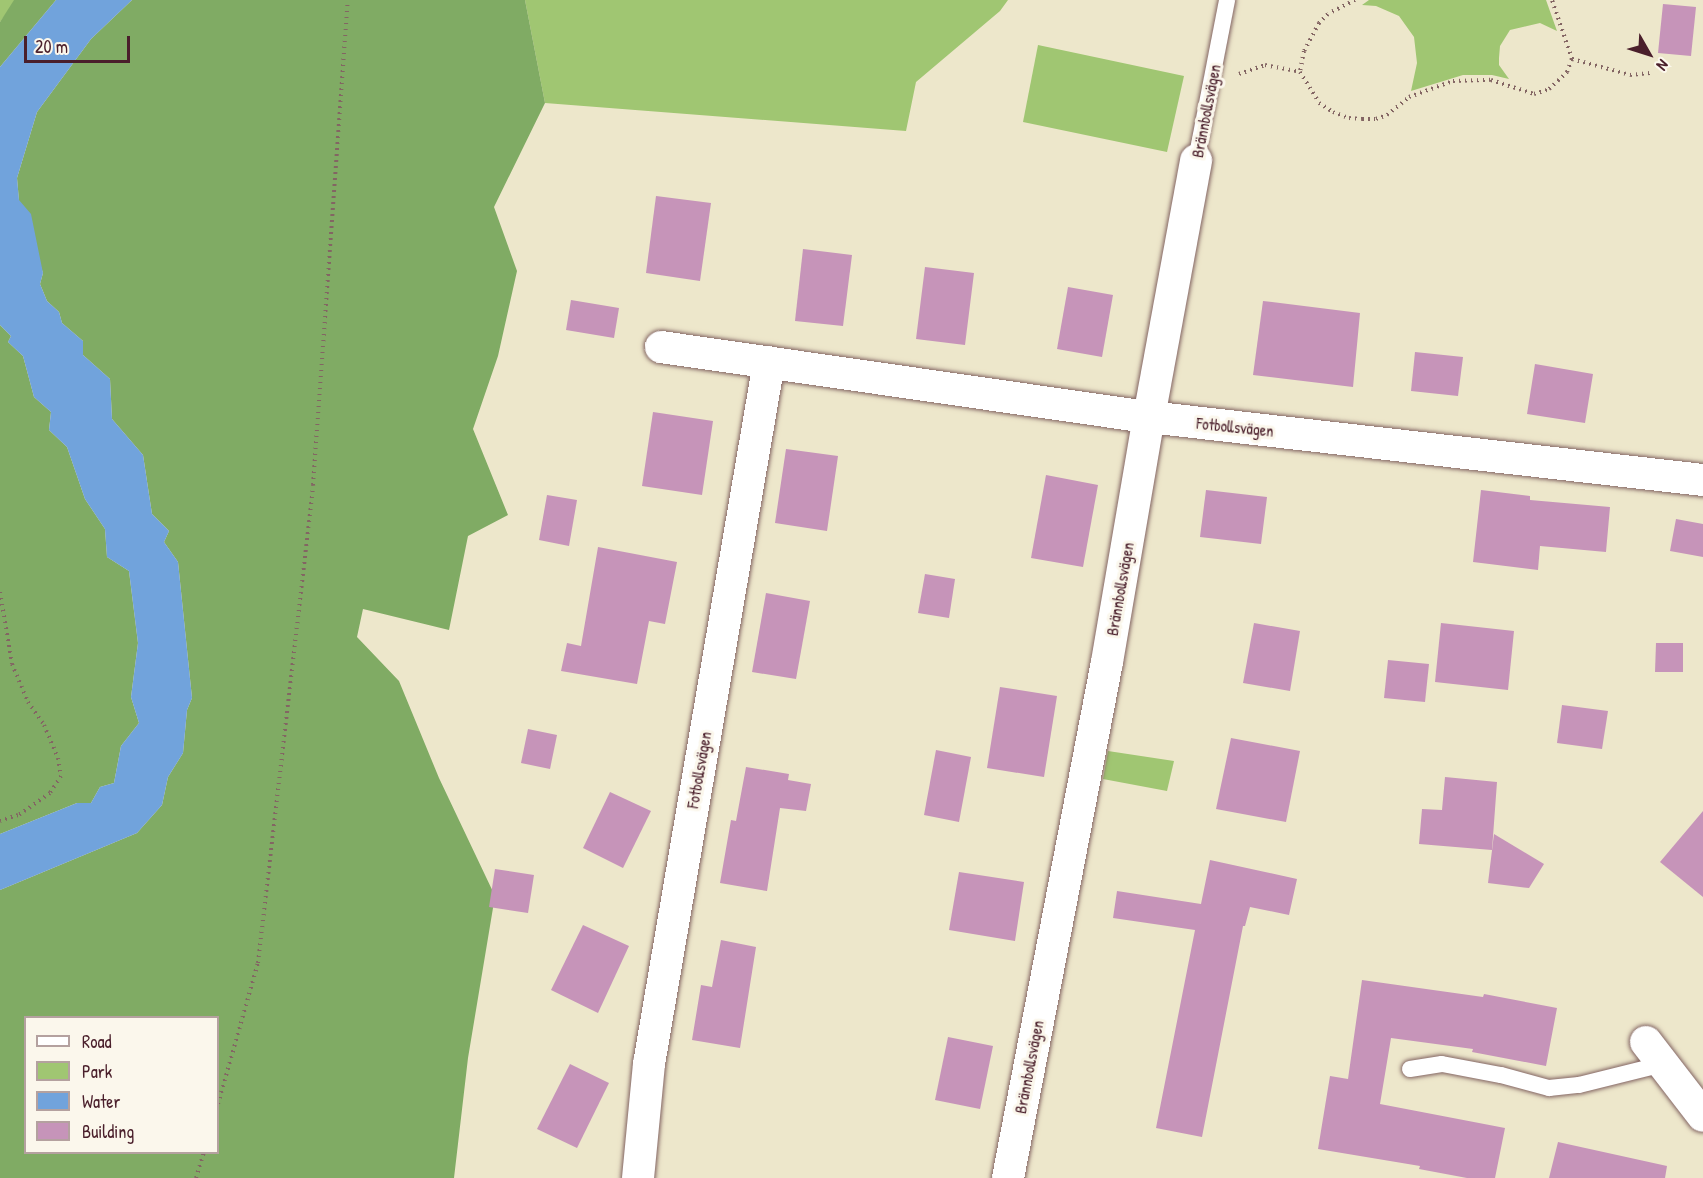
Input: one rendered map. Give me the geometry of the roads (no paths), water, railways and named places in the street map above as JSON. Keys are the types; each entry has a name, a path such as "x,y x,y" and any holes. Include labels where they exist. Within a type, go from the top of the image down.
{"street":[{"name":"Brännbollsvägen","path":"1008,1178 1107,662 1196,160"},
{"name":"Fotbollsvägen","path":"661,347 1149,417 1703,480"},
{"name":"Fotbollsvägen","path":"638,1178 649,1064 769,362"},
{"path":"1654,1053 1703,1116"}],"lane":[{"name":"Brännbollsvägen","path":"1196,160 1227,0"},
{"path":"1410,1069 1442,1064 1501,1075 1549,1088 1579,1085 1654,1053"}],"water":[{"path":"56,0 132,0 91,39 37,112 17,178 19,200 31,214 43,273 40,284 47,301 59,312 62,323 83,341 83,355 110,379 112,419 143,455 152,514 169,531 164,542 178,562 192,698 187,710 183,753 168,777 162,805 137,833 0,890 0,834 77,803 91,803 100,787 114,783 121,746 139,723 131,697 138,643 129,571 107,557 105,529 85,499 67,447 49,430 51,412 34,397 23,356 8,342 11,336 0,325 0,67"}]}
